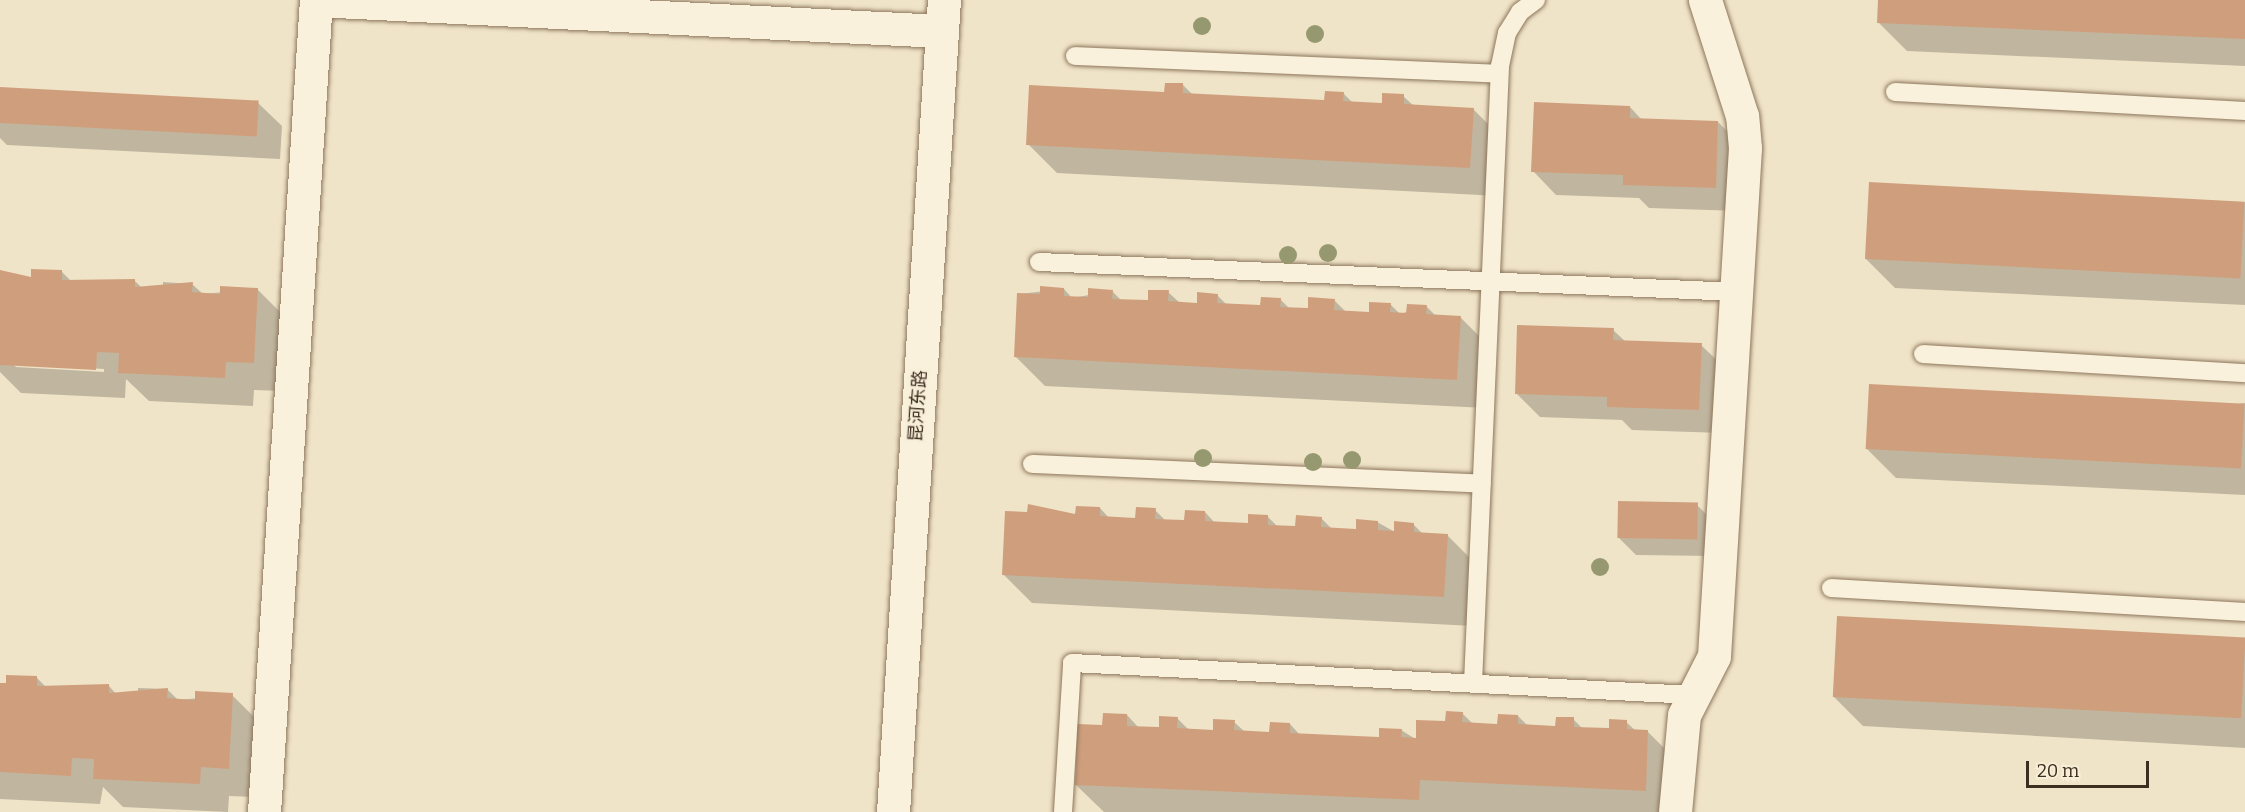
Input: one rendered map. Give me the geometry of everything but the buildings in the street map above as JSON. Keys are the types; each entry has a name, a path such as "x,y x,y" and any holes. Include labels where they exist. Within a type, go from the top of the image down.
{"street":[{"path":"264,812 316,0 943,16"},
{"path":"1675,812 1680,736 1694,695 1714,656 1736,292 1742,116 1705,0"},
{"name":"昆河东路","path":"893,812 943,16"}],"lane":[{"path":"1473,683 1499,74 1507,33 1520,12 1536,0"},
{"path":"1075,56 1499,74"},
{"path":"1895,92 2245,111"},
{"path":"1039,261 1736,292"},
{"path":"1923,354 2245,373"},
{"path":"1032,464 1482,484"},
{"path":"1831,588 2245,612"},
{"path":"1063,812 1072,663 1694,695"}]}
